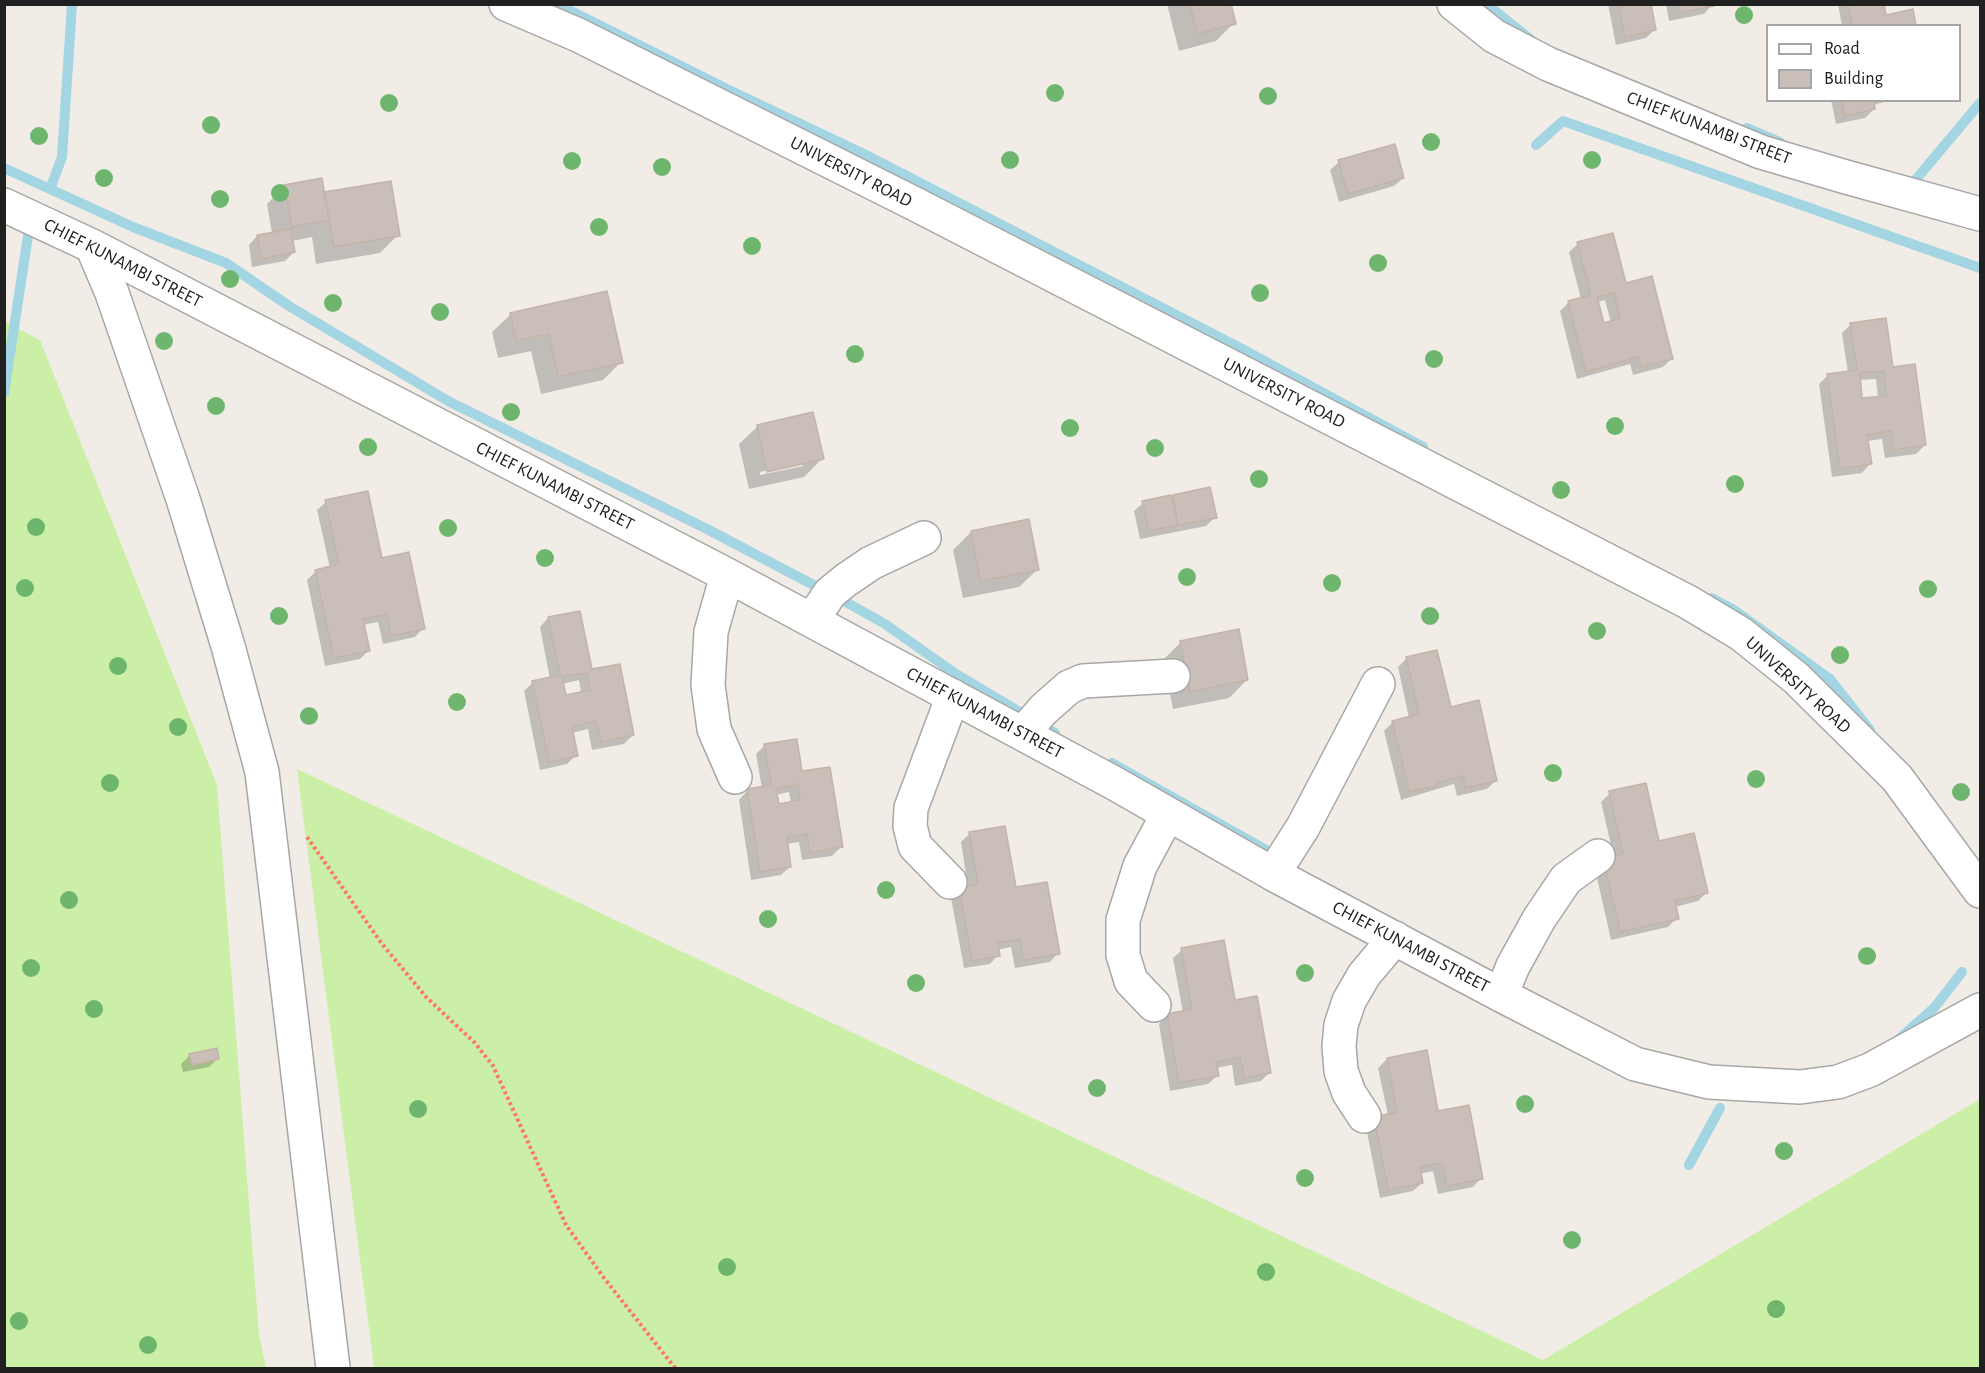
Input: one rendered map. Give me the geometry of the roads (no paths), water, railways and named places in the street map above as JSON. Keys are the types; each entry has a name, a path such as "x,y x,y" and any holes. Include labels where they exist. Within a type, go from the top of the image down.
{"street":[{"name":"UNIVERSITY ROAD","path":"506,4 578,35 917,205 1688,602 1741,634 1796,678 1897,778 1980,891"},
{"name":"CHIEF KUNAMBI STREET","path":"1454,4 1494,36 1548,64 1761,152 1980,214"},
{"name":"CHIEF KUNAMBI STREET","path":"4,205 92,246 727,575 1023,733 1273,874 1635,1064 1709,1082 1800,1087 1838,1082 1870,1070 1980,1010"},
{"path":"92,246 112,293 183,499 228,646 261,772 333,1368"},
{"path":"812,620 830,593 846,580 871,563 924,538"},
{"path":"727,575 711,632 708,685 714,729 735,777"},
{"path":"1023,733 1044,709 1069,687 1083,681 1173,676"},
{"path":"1273,874 1304,827 1378,684"},
{"path":"950,882 915,846 910,826 912,807 952,696"},
{"path":"1154,1005 1131,981 1123,955 1123,920 1140,866 1168,814"},
{"path":"1501,995 1513,966 1534,928 1566,879 1598,856"},
{"path":"1364,1116 1349,1093 1341,1071 1339,1046 1341,1025 1350,1001 1364,975 1395,938"}],"waterway":[{"path":"50,189 62,157 72,4"},
{"path":"552,4 575,13 864,154 1242,349 1423,447"},
{"path":"1486,4 1530,39"},
{"path":"1907,190 1980,103"},
{"path":"1536,145 1563,121 1980,268"},
{"path":"1747,128 1780,142"},
{"path":"4,168 133,227 226,263 289,306 448,401 707,529 885,624 956,674 1055,733"},
{"path":"4,393 28,236"},
{"path":"1711,598 1734,610 1830,679 1870,730"},
{"path":"1112,763 1275,855"},
{"path":"1899,1039 1934,1008 1962,972"},
{"path":"1689,1165 1720,1108"}]}
